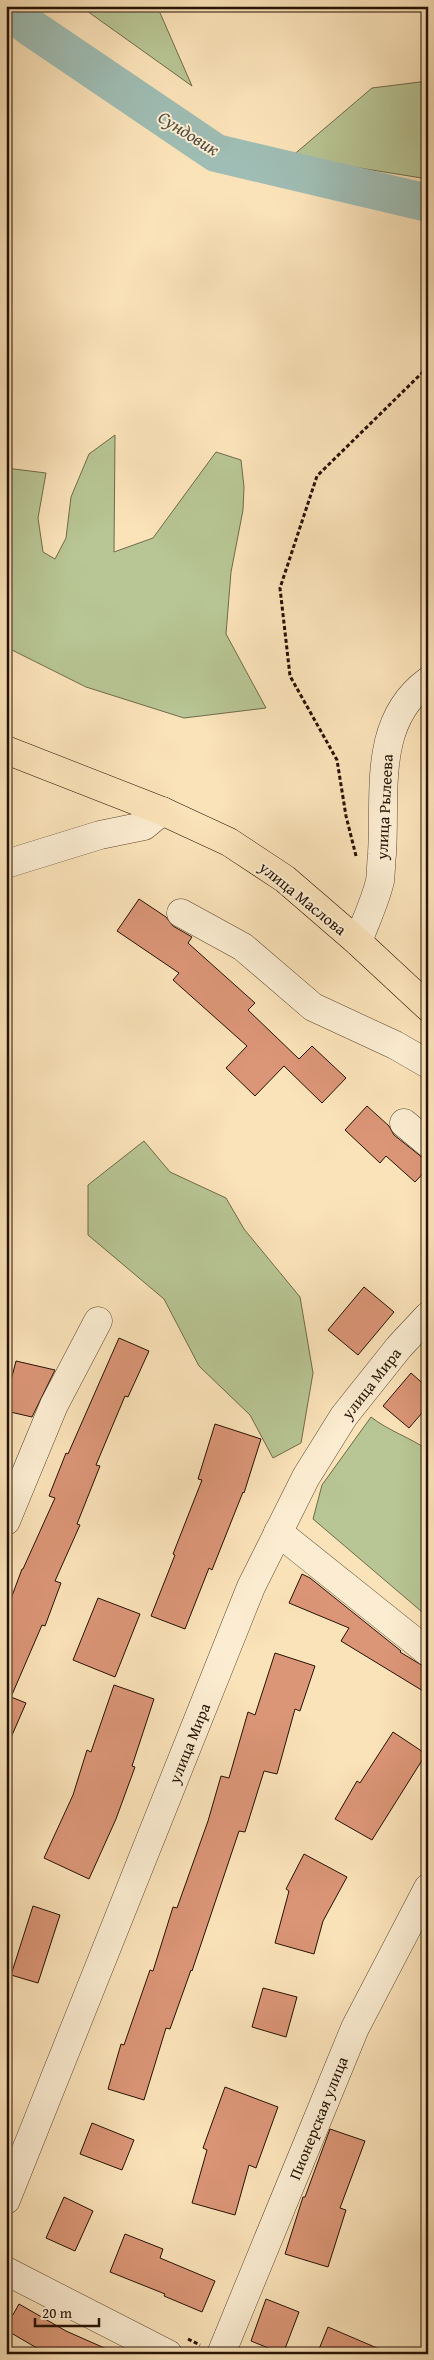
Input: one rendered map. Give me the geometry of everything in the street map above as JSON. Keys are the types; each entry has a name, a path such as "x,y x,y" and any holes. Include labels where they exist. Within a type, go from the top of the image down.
{"main road":[{"name":"улица Маслова","path":"6,750 162,811 229,842 285,879 358,942 428,1007"}],"street":[{"name":"улица Рылеева","path":"358,942 380,881 384,766 389,735 399,712 428,681"},
{"path":"6,864 100,835 144,826 162,811"},
{"path":"181,913 243,947 313,1007 395,1045 428,1064"},
{"path":"404,1123 428,1143"},
{"name":"улица Мира","path":"6,2200 251,1587 306,1477 344,1416 399,1347 428,1316"},
{"path":"6,1522 54,1405 98,1321"},
{"path":"278,1532 428,1652"},
{"name":"Пионерская улица","path":"221,2354 355,2028 428,1888"},
{"path":"6,2272 168,2354"}],"path":[{"path":"358,863 346,816 338,760 290,676 280,588 317,476 428,367"}],"green space":[{"path":"80,6 157,6 192,86"},
{"path":"428,81 428,179 291,157 372,88"},
{"path":"115,435 114,552 153,538 216,452 241,460 244,487 243,510 231,572 226,634 266,708 184,718 86,687 6,647 6,468 46,473 38,518 43,552 55,559 66,538 71,497 89,454"},
{"path":"144,1141 170,1172 226,1198 244,1229 300,1297 313,1373 301,1443 273,1458 250,1415 199,1366 164,1299 88,1235 88,1185"},
{"path":"371,1417 428,1450 428,1617 313,1519 322,1485"}],"building":[{"path":"139,899 166,917 173,926 192,937 188,943 255,1003 248,1010 299,1059 312,1046 346,1078 322,1103 284,1066 255,1096 226,1068 247,1046 173,980 179,973 117,931"},
{"path":"367,1106 389,1126 394,1135 428,1162 428,1168 415,1182 386,1156 380,1163 345,1130"},
{"path":"364,1287 394,1312 358,1355 328,1330"},
{"path":"119,1338 149,1351 128,1397 125,1396 96,1465 100,1466 77,1524 80,1525 55,1581 61,1583 45,1626 42,1625 11,1697 26,1703 6,1749 6,1612 22,1569 55,1498 49,1496 66,1453 68,1454"},
{"path":"16,1361 55,1370 32,1417 6,1411 6,1400"},
{"path":"411,1373 428,1388 428,1406 409,1428 383,1406"},
{"path":"215,1424 261,1439 244,1493 212,1570 209,1568 185,1629 151,1616 202,1480 198,1479"},
{"path":"302,1574 310,1578 400,1652 428,1669 428,1694 341,1641 349,1628 289,1603"},
{"path":"98,1598 140,1614 115,1677 73,1660"},
{"path":"275,1653 315,1666 300,1711 295,1709 277,1774 264,1771 245,1832 239,1831 192,1971 170,2029 166,2028 144,2100 108,2089 121,2044 124,2045 150,1970 153,1971 173,1907 177,1908 208,1821 221,1776 229,1778 248,1712 255,1715"},
{"path":"114,1685 154,1699 132,1766 135,1767 116,1819 89,1879 44,1858 73,1795 87,1750 91,1752"},
{"path":"393,1732 426,1754 372,1840 335,1819 357,1781 360,1783"},
{"path":"304,1854 347,1877 323,1921 314,1954 275,1943 289,1891 286,1889"},
{"path":"33,1906 60,1915 38,1983 11,1975"},
{"path":"263,1988 297,1997 286,2037 252,2027"},
{"path":"225,2087 278,2107 256,2168 249,2165 235,2215 192,2203 207,2150 203,2148"},
{"path":"92,2123 134,2140 122,2170 80,2154"},
{"path":"330,2129 365,2141 340,2208 346,2210 328,2267 285,2254 303,2197 305,2197"},
{"path":"64,2197 93,2211 75,2251 46,2238"},
{"path":"125,2234 163,2249 160,2258 215,2281 202,2312 164,2296 165,2294 110,2272"},
{"path":"266,2299 299,2312 283,2354 251,2341"},
{"path":"19,2304 66,2331 118,2354 47,2354 6,2330"},
{"path":"328,2327 391,2354 317,2354"}],"waterway":[{"name":"Сундовик","path":"6,7 30,27 216,153 428,203"}]}
